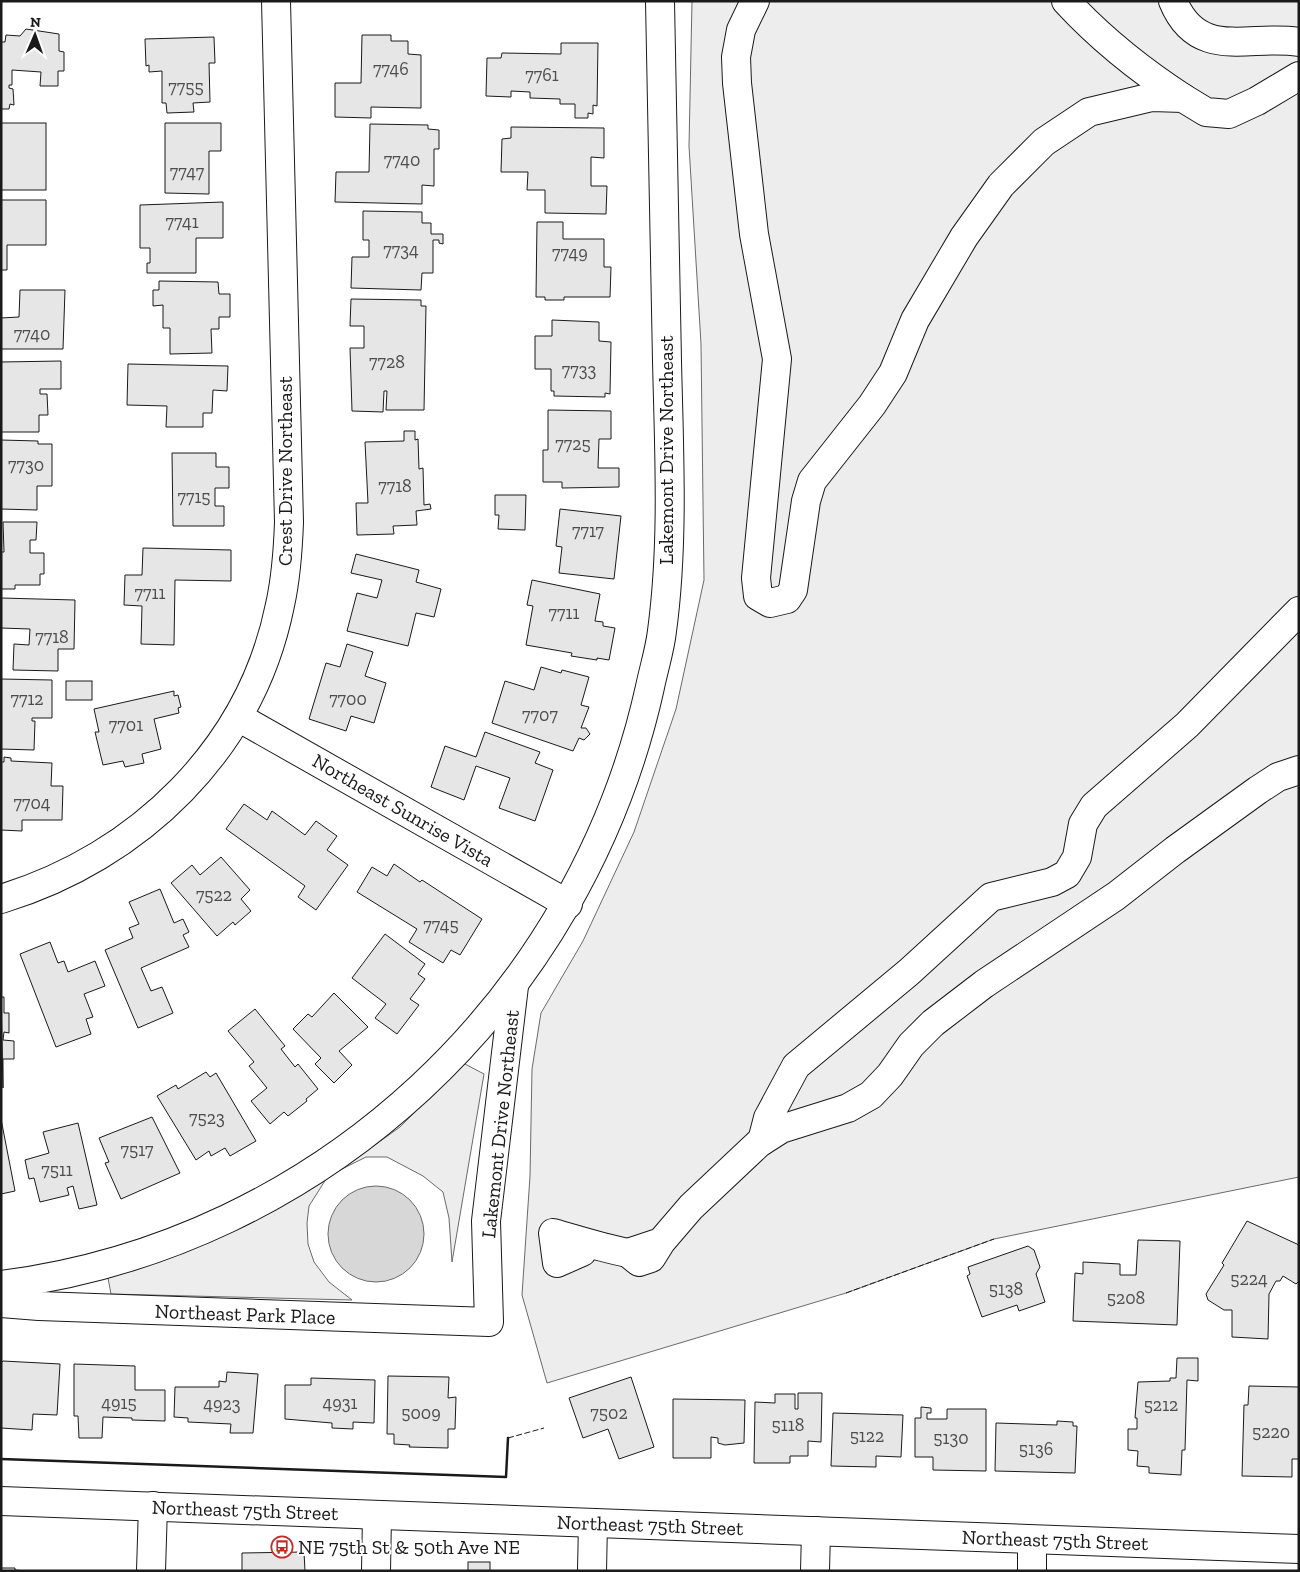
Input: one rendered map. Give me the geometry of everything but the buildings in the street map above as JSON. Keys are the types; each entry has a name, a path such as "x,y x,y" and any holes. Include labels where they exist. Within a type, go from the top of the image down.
{"street":[{"name":"Crest Drive Northeast","path":"1,899 67,875 104,855 135,834 168,805 202,769 238,717 259,673 270,642 280,607 287,565 289,522 276,1"},
{"name":"Lakemont Drive Northeast","path":"1,1285 78,1271 138,1254 195,1233 240,1212 304,1177 370,1131 417,1092 468,1040 514,986 568,904 613,811 633,757 662,631 670,510 660,1"},
{"path":"755,1 741,30 736,57 737,83 754,234 777,359 756,578 758,596 770,603 787,599 792,590 806,501 812,481 872,405 893,373 915,320 964,236 1001,185 1044,142 1090,112 1152,97 1183,98"},
{"path":"1066,1 1096,33 1150,76 1206,112 1229,114 1299,76"},
{"path":"1173,1 1186,24 1211,40 1244,43 1285,40 1299,42"},
{"path":"762,1141 768,1118 796,1066 909,972 991,896 1045,884 1067,874 1077,857 1083,824 1094,806 1187,725 1299,611"},
{"name":"Northeast Sunrise Vista","path":"238,717 568,904"},
{"path":"585,1243 628,1253 639,1262 651,1258 661,1242 691,1207 762,1141 781,1129 848,1108 871,1095 890,1075 911,1045 933,1023 984,984 1116,896 1175,850 1258,790 1278,777 1299,770"},
{"name":"Lakemont Drive Northeast","path":"489,1322 486,1221 514,986"},
{"name":"Northeast Park Place","path":"1,1303 64,1307 489,1322"},
{"name":"Northeast 75th Street","path":"1,1501 1299,1549"},
{"path":"152,1571 153,1506"},
{"path":"376,1571 377,1515"},
{"path":"592,1571 593,1523"},
{"path":"815,1571 816,1532"},
{"path":"1032,1540 1032,1571"}],"shaded area":[{"path":"692,1 1299,1 1299,1177 994,1239 846,1293 547,1383 522,1295 530,1176 532,1069 541,1013 583,941 634,832 676,709 704,580 701,344 689,146"},
{"path":"463,1063 484,1074 452,1262 449,1218 443,1192 423,1176 387,1157 366,1157 338,1171 400,1127"},
{"path":"328,1176 309,1206 307,1223 308,1244 314,1262 329,1282 352,1300 111,1294 108,1278 218,1238"},
{"path":"376,1186 394,1190 410,1200 420,1216 424,1234 420,1252 410,1268 394,1278 376,1282 358,1278 342,1268 332,1252 328,1234 332,1216 342,1200 358,1190"}],"fence":[{"path":"846,1293 994,1239"},
{"path":"508,1438 544,1428"}],"wall":[{"path":"1,1459 506,1477 508,1438"}],"place":[{"name":"NE 75th St & 50th Ave NE","path":"282,1547"}]}
